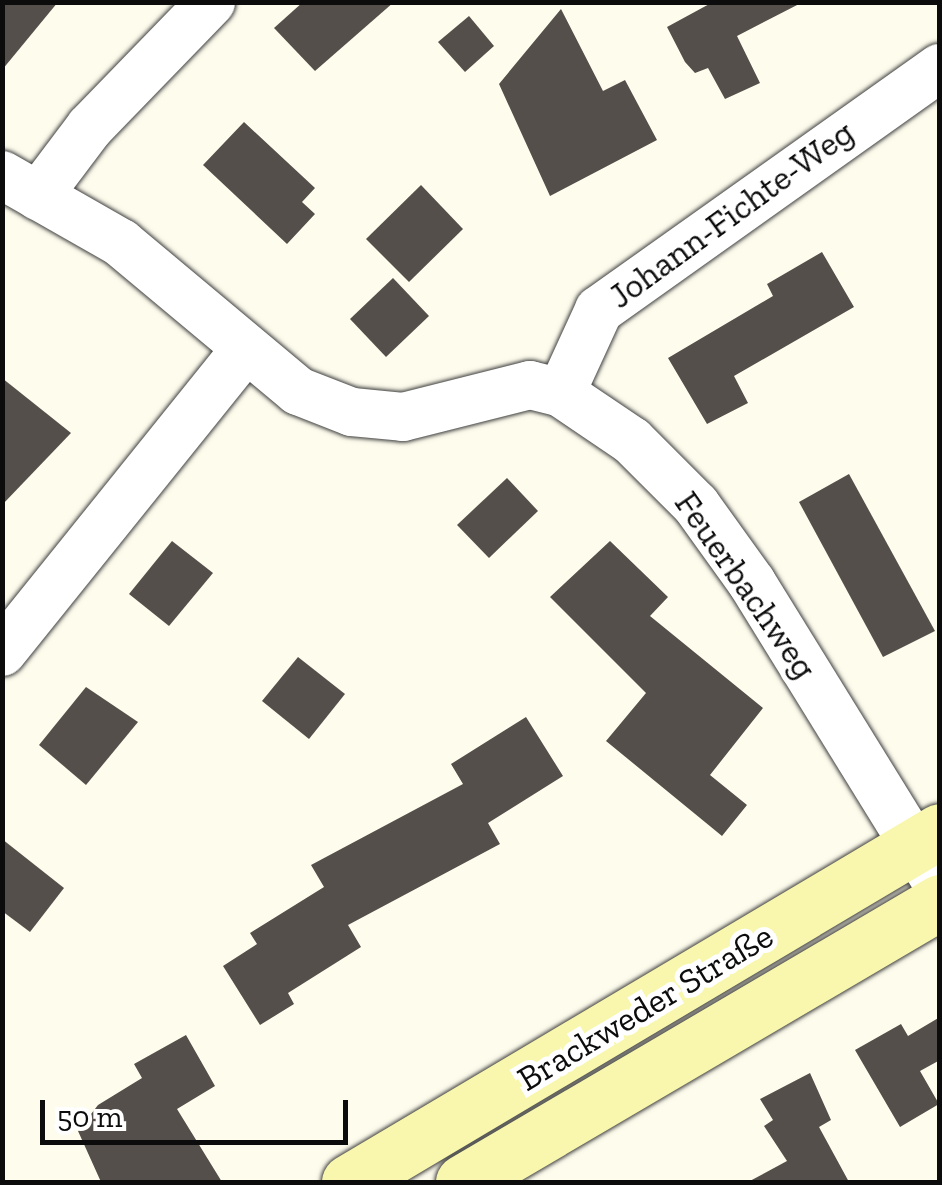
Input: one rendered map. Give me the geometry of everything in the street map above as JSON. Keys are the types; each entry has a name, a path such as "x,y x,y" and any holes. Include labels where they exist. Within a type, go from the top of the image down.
{"main road":[{"name":"Brackweder Straße","path":"349,1182 931,855"},
{"name":"Brackweder Straße","path":"463,1182 940,902"}],"street":[{"path":"20,185 90,127 211,2"},
{"name":"Johann-Fichte-Weg","path":"560,393 600,310 940,68"},
{"name":"Feuerbachweg","path":"20,185 121,243 298,391 376,417 503,387 560,393 632,441 696,505 931,855"},
{"path":"2,652 246,349"}],"building":[{"path":"2,2 58,2 2,70"},
{"path":"303,2 394,2 315,71 274,28"},
{"path":"713,2 803,2 737,36 760,83 725,99 708,68 695,73 685,62 667,27"},
{"path":"561,9 603,91 625,80 657,140 550,196 499,84"},
{"path":"469,16 494,46 465,72 438,42"},
{"path":"244,122 315,188 302,202 315,214 287,244 203,165"},
{"path":"421,185 463,229 409,282 366,239"},
{"path":"822,252 854,307 734,376 748,403 707,424 668,358 773,296 767,284"},
{"path":"393,278 429,316 386,357 350,319"},
{"path":"2,378 71,433 2,505"},
{"path":"849,474 935,631 883,657 799,502"},
{"path":"507,478 538,511 489,558 457,525"},
{"path":"172,541 213,573 169,626 129,594"},
{"path":"610,541 668,597 650,616 763,708 710,775 747,805 722,836 606,741 646,693 550,597"},
{"path":"298,657 345,694 309,739 262,701"},
{"path":"86,687 138,722 86,785 39,745"},
{"path":"526,717 563,776 488,823 500,844 348,925 361,947 288,993 294,1004 260,1025 223,966 257,944 250,933 324,887 311,865 463,784 451,764"},
{"path":"2,839 64,888 30,932 2,911"},
{"path":"940,1017 940,1060 920,1071 939,1104 900,1127 855,1050 901,1024 908,1036"},
{"path":"186,1035 215,1086 177,1109 222,1182 101,1182 78,1131 98,1105 142,1078 134,1064"},
{"path":"810,1073 831,1120 819,1127 849,1182 748,1182 787,1161 764,1126 773,1120 760,1099"}]}
